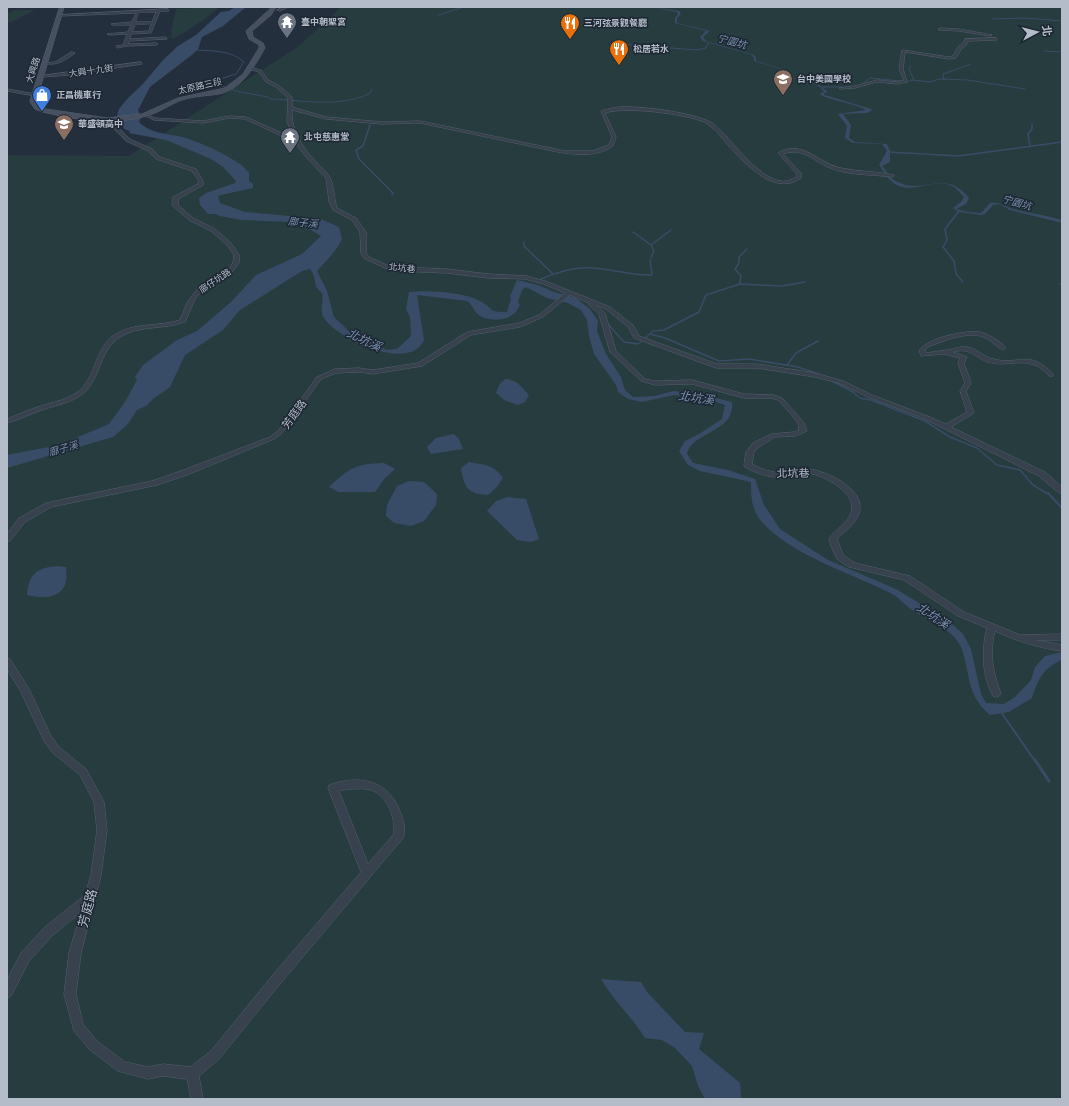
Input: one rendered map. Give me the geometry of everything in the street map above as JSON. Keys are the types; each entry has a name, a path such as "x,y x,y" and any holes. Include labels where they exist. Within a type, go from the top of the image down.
{"main road":[{"name":"大興路","path":"62,7 33,102 37,108 45,111 114,120"},
{"name":"太原路三段","path":"114,120 144,115 178,100 229,88 237,84 250,68 262,46 248,34 254,26 278,8"}],"street":[{"path":"278,8 286,7"},
{"path":"109,34 150,32 158,10"},
{"path":"60,15 168,10"},
{"path":"125,46 138,11"},
{"path":"113,24 153,23"},
{"path":"841,88 855,87 877,81 897,83 906,81 901,69 903,51 949,58 955,56 960,47 965,44 966,40 996,39 980,33 940,29"},
{"path":"127,40 166,38"},
{"path":"117,47 156,44"},
{"path":"46,63 56,63 73,53"},
{"name":"大興十九街","path":"42,76 70,74 140,63"},
{"name":"北坑巷","path":"250,68 260,71 267,81 283,91 290,98 291,108 289,121 297,141 307,156 328,178 335,209 354,219 363,232 363,254 367,258 387,267 447,271 488,276 525,277 546,283 608,308 632,326 636,336 700,362 716,366 730,367 757,366 815,375 841,382 946,428 1042,474 1062,491"},
{"path":"7,90 35,95"},
{"path":"291,108 326,118 382,123 420,122 558,151 588,153 603,150 611,146 613,142 614,137 612,130 603,112 608,108 632,108 705,121 713,126 765,178 778,183 788,183 799,178 799,174 780,153 786,150 806,151 836,168 892,176"},
{"path":"144,115 154,119 203,122 230,117 246,118 297,141"},
{"name":"廍仔坑路","path":"7,421 41,408 71,399 79,394 88,385 108,343 117,335 138,328 165,327 183,321 193,297 207,285 234,268 237,263 232,248 213,230 191,219 175,205 175,198 200,185 201,181 194,170 158,158 148,149 132,142 115,127 114,120"},
{"name":"芳庭路","path":"7,539 22,520 49,504 154,483 191,471 272,438 280,432 319,378 326,374 348,370 383,372 420,365 469,333 520,325 541,316 570,292"},
{"name":"北坑巷","path":"581,296 602,313 613,352 643,380 655,383 692,382 744,396 772,396 780,399 801,423 803,430 795,434 773,435 756,445 750,452 748,465 768,473 781,475 800,471 810,471 844,487 853,494 857,501 853,518 833,538 840,556 852,565 907,578 960,614 1046,646 1062,648"},
{"path":"1003,348 988,337 979,334 950,336 926,346 922,350 923,355 964,349 972,350 987,360 997,362 1031,360 1040,364 1051,374"},
{"path":"946,428 971,413 963,391 968,383 961,363 964,357 947,352"},
{"path":"992,626 988,642 988,668 996,694"},
{"path":"1017,636 1062,637"},
{"name":"芳庭路","path":"7,661 24,689 47,738 56,750 83,772 98,802 102,830 96,875 88,899 75,953 70,994 78,1027 94,1046 122,1067 148,1072 163,1070 192,1073"},
{"path":"196,1099 192,1073 215,1055 366,872 399,835 400,822 390,799 383,791 370,786 357,784 333,788 366,872"},
{"path":"7,992 24,957 49,931 88,899"}],"green space":[{"path":"219,7 197,24 173,39 168,36 172,35 171,31 176,9"},
{"path":"341,7 1062,7 1062,1099 7,1099 7,155 129,156 299,46"},
{"path":"14,10 35,10 12,22 7,22 7,14"}],"water":[{"path":"235,7 246,7 223,26 202,37 198,49 193,54 150,87 138,110 141,117 139,122 150,130 163,134 183,137 209,147 234,160 249,172 249,181 253,184 253,188 218,196 220,203 245,212 321,219 339,227 342,239 340,244 317,271 327,291 334,317 352,334 387,350 397,349 411,336 410,317 406,309 409,292 426,291 455,294 473,298 485,304 491,310 500,312 507,312 511,299 510,296 517,280 538,285 554,292 576,298 590,309 598,321 597,331 606,354 621,377 625,390 633,397 654,396 674,391 708,396 732,402 731,412 727,420 721,426 696,441 690,447 687,454 693,463 728,470 755,479 764,505 780,529 828,560 896,589 950,622 963,634 971,649 981,694 986,703 1004,704 1015,697 1031,680 1035,667 1045,656 1062,652 1062,660 1050,667 1042,675 1032,698 1009,712 990,715 976,699 972,691 961,647 951,634 908,607 894,595 822,562 785,542 770,530 758,517 751,495 751,482 700,471 688,465 679,451 685,441 722,419 725,405 707,399 674,395 642,402 628,399 618,392 616,385 594,354 589,336 587,320 581,310 568,303 547,298 526,287 522,290 518,302 520,305 516,312 509,317 500,319 482,317 467,301 417,295 424,340 416,349 404,353 390,353 358,343 343,335 331,326 324,318 322,309 322,293 316,287 313,273 310,269 302,271 240,310 223,330 185,355 170,387 146,406 137,410 128,424 113,437 7,468 7,455 59,445 109,424 125,402 137,380 135,377 143,365 177,340 197,331 231,302 256,275 302,254 321,236 306,227 291,222 241,220 216,214 208,214 200,205 199,198 206,193 235,183 236,181 223,167 211,159 166,140 129,133 130,131 124,129 117,116 119,109 128,98 178,46 196,35 221,12 229,11"},
{"path":"651,7 679,11 681,14 677,18 677,23 710,31 703,37 706,41 754,55 756,61 783,69 791,77 819,85 828,92 824,93 824,95 871,109 872,110 867,113 843,114 851,125 849,138 855,142 887,144 890,151 890,162 882,166 894,180 904,185 914,186 941,183 950,184 960,189 969,198 966,204 956,209 981,213 990,203 997,203 1002,204 1013,209 1062,220 1062,223 1010,210 1000,204 993,205 985,214 981,215 959,212 953,208 961,202 964,197 950,185 935,184 912,188 897,185 890,180 879,165 887,151 882,144 853,143 845,138 847,126 838,114 866,110 819,94 824,92 820,87 789,77 781,69 754,61 752,55 703,41 700,37 706,31 675,23 675,18 678,14 677,12"},
{"path":"505,379 516,382 529,395 525,402 518,405 504,400 496,393 499,385"},
{"path":"454,434 459,439 463,449 431,454 427,447 436,438"},
{"path":"469,462 492,468 496,470 503,478 497,487 488,495 476,493 468,489 464,481 461,468"},
{"path":"384,463 395,469 385,478 375,492 339,492 329,487 348,471 354,468 367,464"},
{"path":"409,481 424,482 437,494 436,505 424,521 411,526 394,523 386,516 387,505 397,486"},
{"path":"507,497 526,499 539,539 531,542 517,540 487,511 496,501"},
{"path":"57,566 66,567 66,580 61,591 45,597 27,595 30,582 35,573 44,568"},
{"path":"601,979 641,982 647,992 685,1032 704,1033 699,1049 740,1083 741,1099 705,1099 698,1086 692,1066 675,1048 662,1040 645,1038"}],"waterway":[{"path":"438,15 464,7"},
{"path":"992,19 1025,18 1062,21"},
{"path":"621,44 697,50 706,48 708,43"},
{"path":"196,50 227,53 244,62 236,74 217,80 214,83 236,91 268,97 270,99 320,102 345,101 369,94 372,89"},
{"path":"1044,51 1062,52"},
{"path":"944,79 943,74 971,64"},
{"path":"911,66 909,69 914,80"},
{"path":"861,85 870,78 900,81"},
{"path":"905,82 912,80 930,82 944,79"},
{"path":"944,79 968,80 1025,89"},
{"path":"822,87 845,87"},
{"path":"1030,145 1028,134 1032,129 1032,124"},
{"path":"370,125 363,146 356,150 359,159 393,193 392,195"},
{"path":"889,152 958,156 1062,142"},
{"path":"959,211 945,229 947,240 943,247 954,261 956,274 963,282"},
{"path":"651,245 671,230"},
{"path":"633,232 651,245"},
{"path":"524,242 524,246 553,274"},
{"path":"651,245 654,251 651,258"},
{"path":"740,284 741,276 735,269 739,263 739,257 747,249"},
{"path":"553,274 566,270 586,268 652,275 650,260"},
{"path":"541,279 553,274"},
{"path":"740,284 782,286 805,282"},
{"path":"650,334 653,331 664,330 699,312 706,295 740,284"},
{"path":"607,323 624,342 638,344 641,342"},
{"path":"645,338 650,334"},
{"path":"650,334 665,338 719,361 749,359 798,367 821,375"},
{"path":"787,365 796,353 818,341"},
{"path":"832,381 853,392 860,398 871,400 925,421 950,437 977,448 997,465 1020,470 1033,485 1048,494"},
{"path":"1048,493 1062,508"},
{"path":"1001,712 1035,761"},
{"path":"1035,760 1049,781"}],"place":[{"name":"臺中朝聖宮","path":"287,39"},
{"name":"三河弦景觀餐廳","path":"570,40"},
{"name":"松居若水","path":"619,66"},
{"name":"台中美國學校","path":"783,96"},
{"name":"正昌機車行","path":"42,112"},
{"name":"華盛頓高中","path":"64,141"},
{"name":"北屯慈惠堂","path":"290,154"}],"water label":[{"name":"宁園坑","path":"732,41"},
{"name":"宁園坑","path":"1017,202"},
{"name":"廍子溪","path":"303,222"},
{"name":"北坑溪","path":"364,340"},
{"name":"北坑溪","path":"696,398"},
{"name":"廍子溪","path":"63,448"},
{"name":"北坑溪","path":"933,616"}]}
